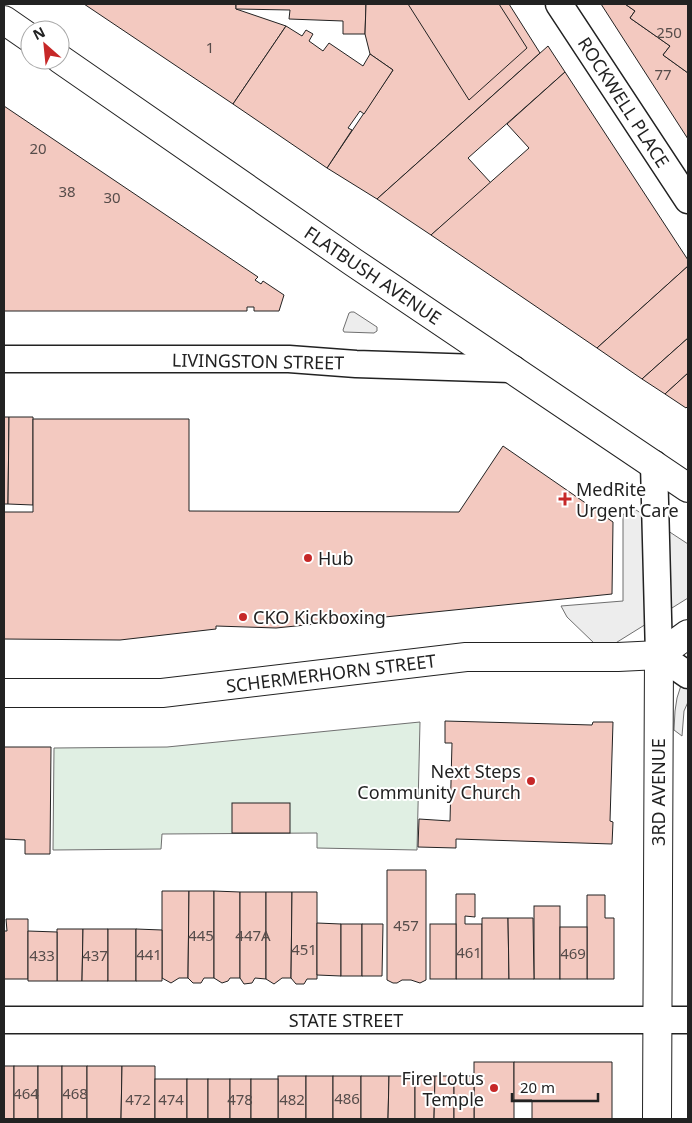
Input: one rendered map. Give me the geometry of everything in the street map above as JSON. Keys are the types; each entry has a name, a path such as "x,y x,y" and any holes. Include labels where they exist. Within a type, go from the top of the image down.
{"main road":[{"path":"4,20 20,31"},
{"name":"FLATBUSH AVENUE","path":"70,66 353,262 688,488"},
{"path":"659,655 688,634"},
{"name":"SCHERMERHORN STREET","path":"4,693 162,693 466,657 618,657 659,655"},
{"name":"3RD AVENUE","path":"657,1119 659,655"}],"street":[{"name":"ROCKWELL PLACE","path":"559,4 688,200"},
{"name":"LIVINGSTON STREET","path":"4,359 289,359 356,364 513,369"},
{"name":"3RD AVENUE","path":"654,464 659,655"},
{"path":"659,655 688,675"},
{"name":"STATE STREET","path":"4,1020 688,1020"}],"green space":[{"path":"420,722 417,850 317,848 317,833 162,834 161,849 53,850 54,748 167,747"}],"shaded area":[{"path":"351,312 377,327 377,331 374,333 344,332 343,330"},
{"path":"630,506 688,544 688,598 614,644 595,644 567,617 561,606 623,601 623,515"},
{"path":"688,670 688,702 684,711 682,736 674,730 675,711 683,679"}],"building":[{"path":"84,4 236,4 236,9 286,26 233,104"},
{"path":"236,4 366,4 365,34 343,34 343,21 289,19 290,10 236,9"},
{"path":"366,4 509,4 540,53 377,199 327,168 393,70 370,54 365,34"},
{"path":"408,4 499,4 527,48 469,100"},
{"path":"601,4 625,4 635,11 630,18 670,46 663,55 688,73 688,139"},
{"path":"625,4 688,4 688,73 663,55 670,46 630,18 635,11"},
{"path":"286,26 302,36 306,30 313,34 309,41 323,51 329,43 363,66 370,54 393,70 364,114 360,111 348,128 352,130 327,168 233,104"},
{"path":"548,46 565,72 468,158 491,183 431,235 377,199"},
{"path":"565,72 688,260 688,266 597,348 431,235 529,148 507,124"},
{"path":"4,106 258,277 255,280 261,284 263,281 284,295 279,311 254,311 254,307 247,307 247,311 4,311"},
{"path":"688,266 688,338 642,379 597,348"},
{"path":"688,338 688,373 665,394 642,379"},
{"path":"688,373 688,406 686,408 665,394"},
{"path":"4,417 9,417 8,504 4,504"},
{"path":"9,417 33,417 33,505 8,504"},
{"name":"Hub","path":"33,419 189,419 189,511 459,512 503,446 613,522 612,594 276,628 216,626 216,629 120,640 4,639 4,512 33,512"},
{"name":"Next Steps Community Church","path":"445,721 592,725 593,722 613,722 610,821 613,822 612,844 456,839 456,848 418,847 419,819 450,821 452,743 445,743"},
{"path":"4,747 51,747 50,854 25,854 25,840 4,839"},
{"path":"232,803 290,803 290,833 232,833"},
{"path":"387,870 426,870 426,980 420,983 402,980 393,983 387,980"},
{"path":"162,891 189,891 188,978 179,978 171,983 162,978"},
{"path":"189,891 214,891 214,978 204,978 201,983 193,983 188,978"},
{"path":"214,891 240,892 240,978 230,978 222,983 214,978"},
{"path":"240,892 266,892 266,979 255,978 252,983 244,984 240,978"},
{"path":"266,892 292,892 291,978 282,978 274,984 266,979"},
{"path":"292,892 317,892 317,979 307,979 304,984 296,984 291,978"},
{"path":"456,894 475,894 475,917 465,916 465,924 482,924 482,979 456,979"},
{"path":"587,895 605,895 605,918 614,918 614,979 587,979"},
{"path":"534,906 560,906 560,979 534,979"},
{"path":"482,918 508,918 509,979 482,979"},
{"path":"508,918 533,918 534,979 509,979"},
{"path":"6,919 28,919 28,979 4,979 4,931 7,931"},
{"path":"317,923 341,924 341,976 317,975"},
{"path":"341,924 362,924 362,976 341,976"},
{"path":"362,924 383,924 382,976 362,976"},
{"path":"430,924 456,924 456,979 430,979"},
{"path":"560,927 587,927 587,979 560,979"},
{"path":"57,929 83,929 82,981 57,981"},
{"path":"83,929 108,929 108,981 82,981"},
{"path":"108,929 136,929 136,981 108,981"},
{"path":"136,929 162,930 162,981 136,981"},
{"path":"28,931 57,932 57,981 28,981"},
{"name":"Fire Lotus Temple","path":"474,1062 514,1062 514,1119 474,1119"},
{"path":"514,1062 612,1062 612,1119 532,1119 532,1100 514,1100"},
{"path":"4,1066 14,1066 14,1119 4,1119"},
{"path":"14,1066 38,1066 38,1119 14,1119"},
{"path":"38,1066 62,1066 62,1119 38,1119"},
{"path":"62,1066 87,1066 87,1119 62,1119"},
{"path":"87,1066 122,1066 121,1119 87,1119"},
{"path":"122,1066 155,1066 155,1119 121,1119"},
{"path":"278,1076 306,1076 306,1119 278,1119"},
{"path":"306,1076 333,1076 333,1119 306,1119"},
{"path":"333,1076 361,1076 361,1119 333,1119"},
{"path":"361,1076 389,1076 388,1119 361,1119"},
{"path":"389,1076 415,1076 415,1119 388,1119"},
{"path":"415,1076 435,1076 434,1119 415,1119"},
{"path":"435,1076 454,1076 454,1119 434,1119"},
{"path":"454,1076 474,1076 474,1119 454,1119"},
{"path":"155,1079 187,1079 187,1119 155,1119"},
{"path":"187,1079 208,1079 208,1119 187,1119"},
{"path":"208,1079 230,1079 230,1119 208,1119"},
{"path":"230,1079 251,1079 251,1119 230,1119"},
{"path":"251,1079 278,1079 278,1119 251,1119"}],"place":[{"name":"MedRite Urgent Care","path":"565,499"},
{"name":"Hub","path":"308,558"},
{"name":"CKO Kickboxing","path":"243,617"},
{"name":"Next Steps Community Church","path":"531,781"},
{"name":"Fire Lotus Temple","path":"494,1088"}]}
